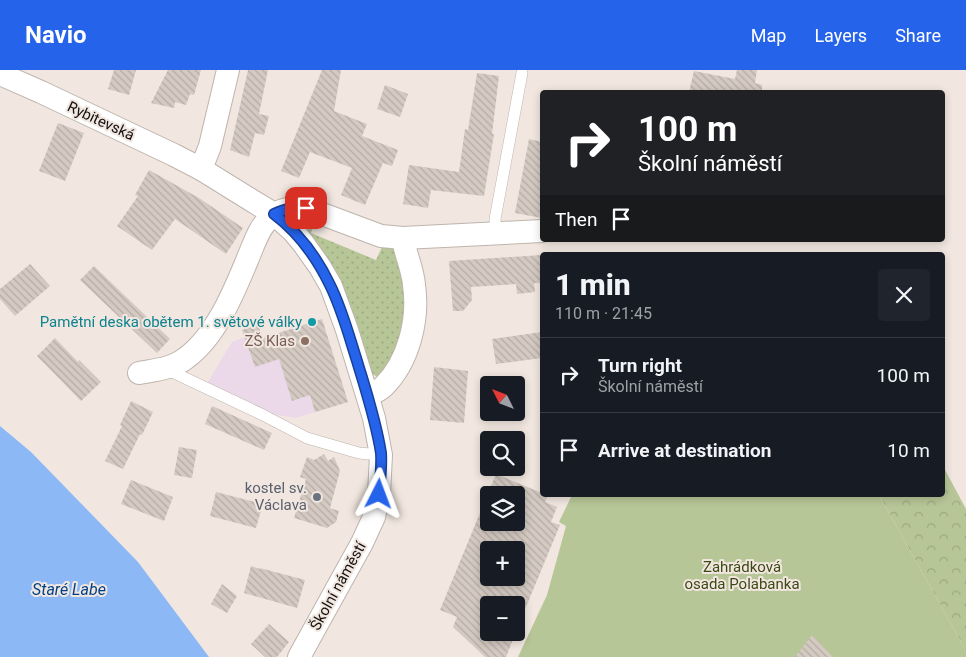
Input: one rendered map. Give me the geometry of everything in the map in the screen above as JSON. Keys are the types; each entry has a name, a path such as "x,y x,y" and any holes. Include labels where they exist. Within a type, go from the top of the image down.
{"street":[{"path":"201,169 210,146 228,70"},
{"name":"Rybitevská","path":"0,74 165,150 201,169 274,214"},
{"path":"139,372 165,368 176,364 196,349 216,324 231,297 264,224 274,214 284,210 295,207 306,208 381,236 404,238 540,232"},
{"name":"Školní náměstí","path":"274,214 303,243 331,286 368,395 381,455 379,494 374,517 362,544 299,657"},
{"path":"368,395 384,386 406,353 412,326 415,298 414,283 404,238"}],"lane":[{"path":"496,234 495,219 522,73"},
{"path":"165,368 306,438 359,453 381,455"}],"shaded area":[{"path":"322,319 348,402 296,418 265,413 206,385 232,342 245,337 242,330 258,325 263,338"}],"green space":[{"path":"316,218 311,233 376,260 383,245 396,250 408,278 399,354 379,377 371,374 306,234 311,221"},
{"path":"945,470 966,509 966,651 880,497 945,497"},
{"name":"Zahrádková osada Polabanka","path":"571,497 880,497 966,651 966,657 518,657 547,595 566,526 559,522"}],"water":[{"name":"Staré Labe","path":"0,426 31,452 138,562 209,657 0,657"}],"building":[{"path":"114,70 136,70 129,95 108,89"},
{"path":"168,70 201,70 194,95 190,94 186,105 175,102 174,108 151,103"},
{"path":"248,70 268,70 259,114 269,116 264,135 255,133 249,157 230,150"},
{"path":"322,70 341,70 334,111 367,124 362,136 398,150 392,166 383,163 365,205 341,195 352,168 310,152 299,178 281,171"},
{"path":"737,70 757,70 755,83 762,85 762,90 689,90 694,71 735,79"},
{"path":"477,73 499,76 492,134 494,134 484,196 431,190 428,208 403,204 409,165 459,172 465,129 468,130"},
{"path":"385,85 408,94 400,117 377,109"},
{"path":"58,123 84,133 65,181 39,171"},
{"path":"529,139 540,142 540,218 515,213"},
{"path":"149,170 199,198 243,228 226,254 175,219 152,250 117,226 138,196 135,195"},
{"path":"540,255 540,283 534,283 535,292 517,294 516,284 471,287 472,300 463,311 453,311 449,261"},
{"path":"30,264 50,286 15,316 0,299 0,289"},
{"path":"94,266 170,339 157,353 80,280"},
{"path":"322,319 348,402 315,412 310,395 292,401 279,359 255,367 242,330 258,325 263,338"},
{"path":"540,332 540,358 496,364 492,339"},
{"path":"55,338 101,382 81,401 37,356"},
{"path":"434,367 468,371 464,423 430,420"},
{"path":"131,401 153,412 123,469 105,461 122,426 120,425"},
{"path":"212,406 272,433 264,450 205,424"},
{"path":"179,447 197,450 192,478 174,475"},
{"name":"kostel sv. Václava","path":"324,454 328,461 334,457 340,471 330,508 339,511 336,522 327,528 294,518 306,479 300,477 307,457 314,460"},
{"path":"495,476 501,476 540,492 540,497 547,497 545,502 557,507 551,522 560,525 525,609 525,596 480,596 480,641 512,641 506,657 485,657 453,627 457,617 440,610 480,513 480,531 525,531 525,486 491,486"},
{"path":"131,480 173,497 164,521 121,504"},
{"path":"216,492 263,504 256,528 210,516"},
{"path":"251,566 305,580 297,608 244,593"},
{"path":"222,584 237,596 227,613 211,604"},
{"path":"269,624 289,642 277,657 265,657 251,644"},
{"path":"812,635 833,657 795,657"}],"place":[{"name":"Pamětní deska obětem 1. světové války","path":"312,322"},
{"name":"ZŠ Klas","path":"305,341"},
{"name":"kostel sv. Václava","path":"317,497"}],"route":[{"path":"306,208 295,207 274,214 303,243 331,286 338,304 374,418 381,455 379,494"}]}
